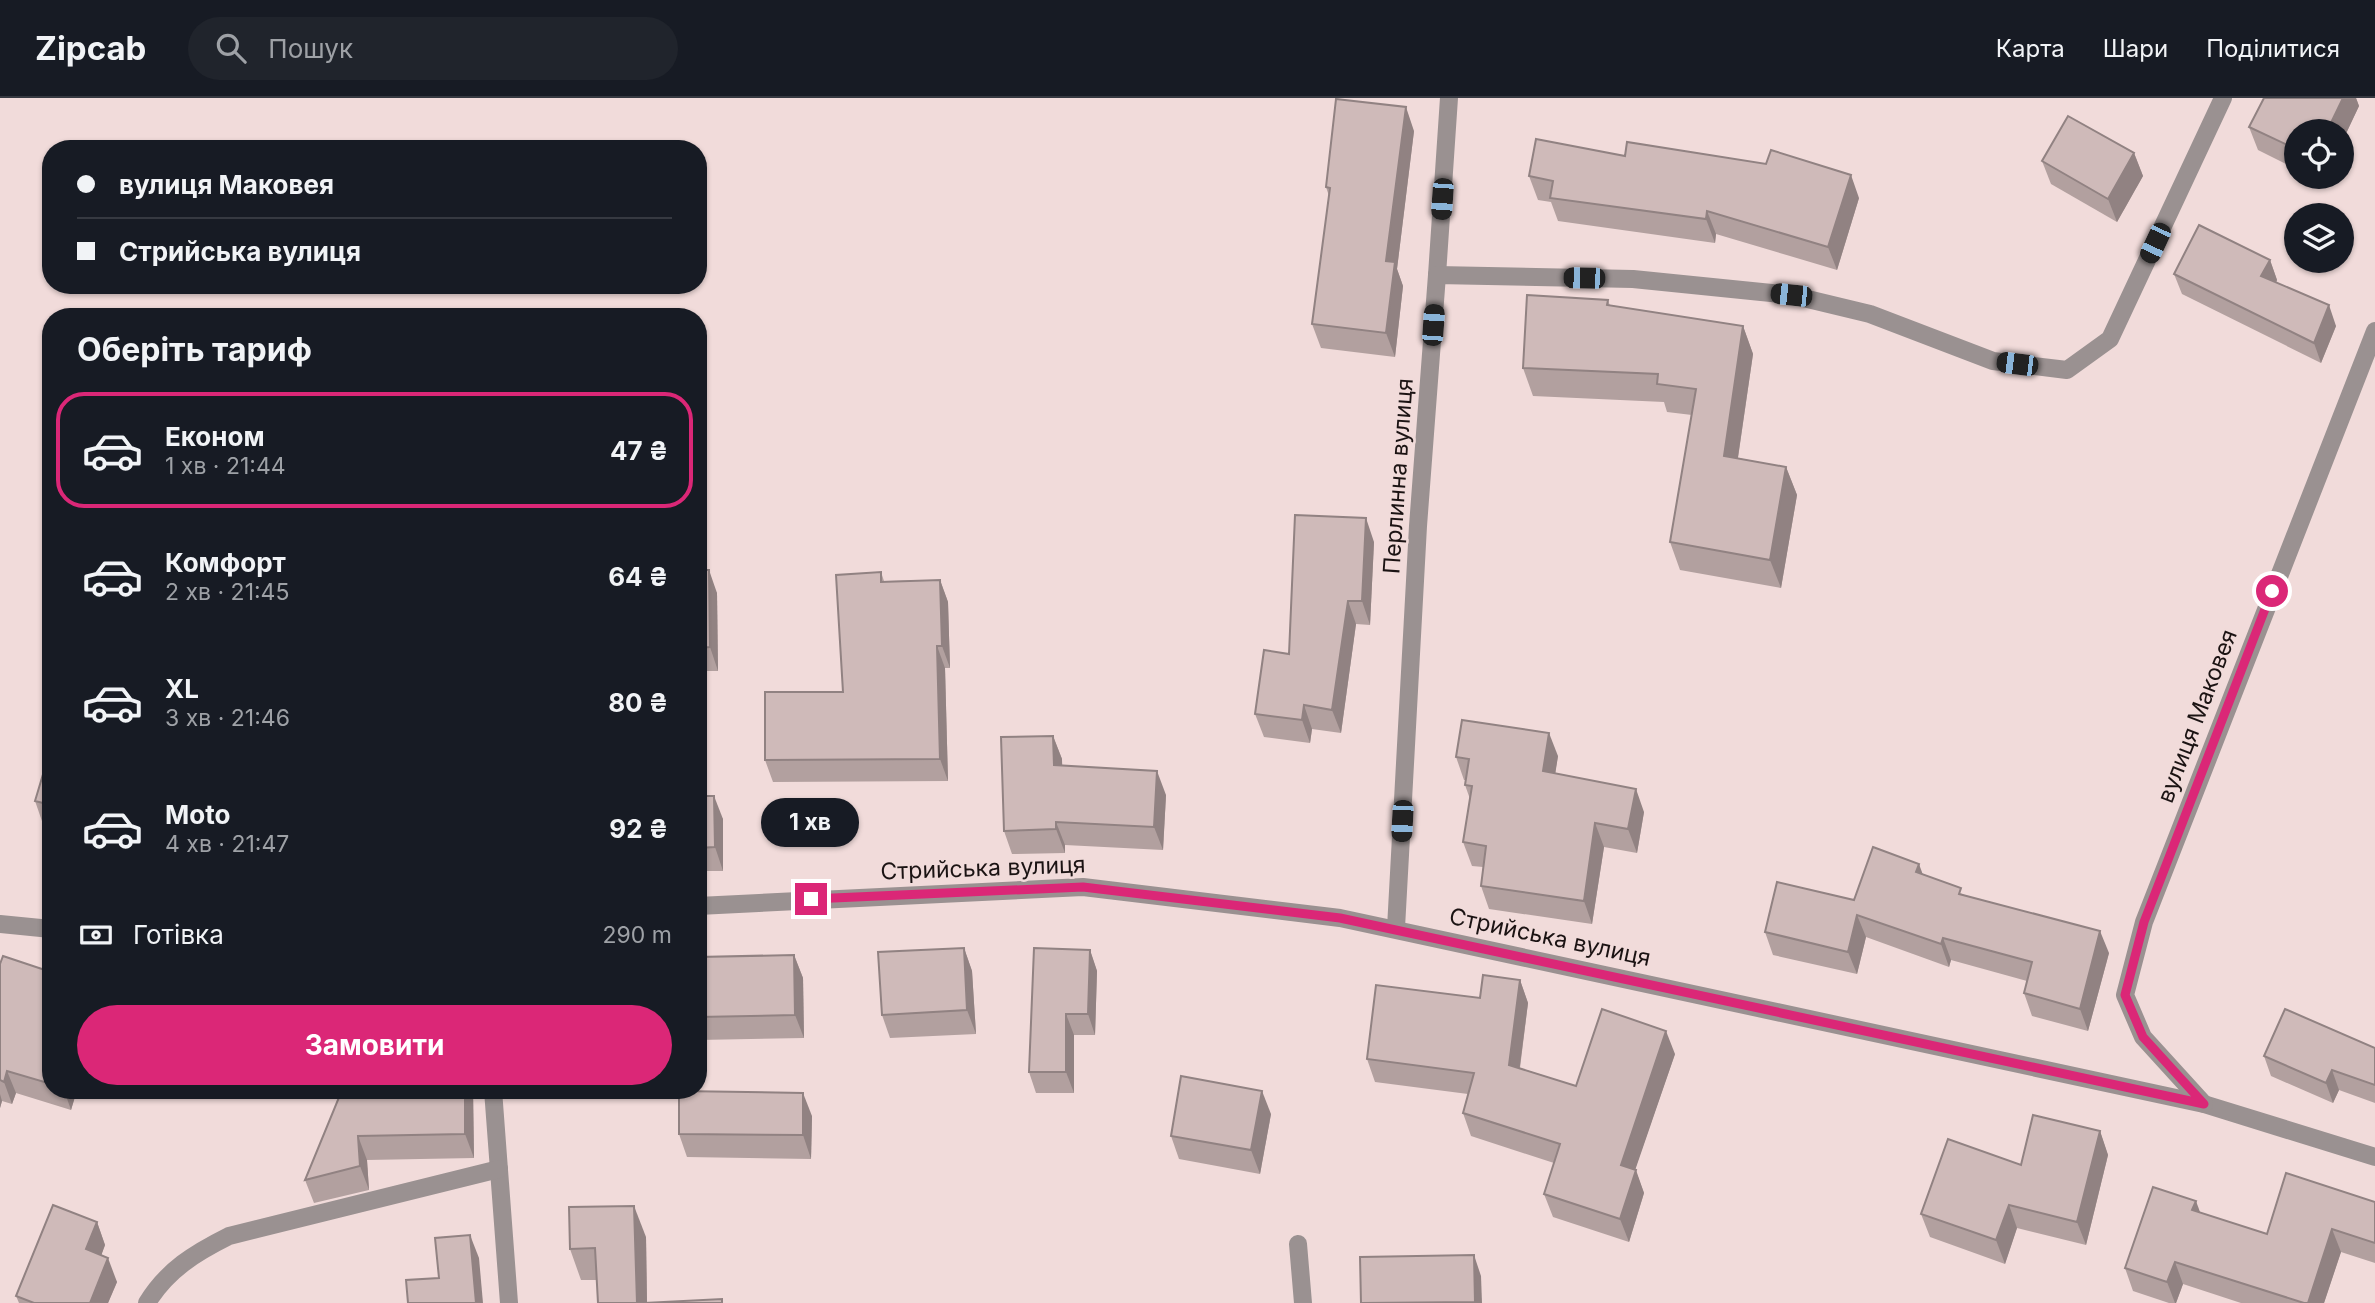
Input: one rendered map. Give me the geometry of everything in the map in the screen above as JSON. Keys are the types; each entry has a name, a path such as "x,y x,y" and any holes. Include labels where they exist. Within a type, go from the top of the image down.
{"street":[{"name":"Перлинна вулиця","path":"1396,928 1418,526 1449,98"},
{"path":"1437,275 1633,279 1791,295 1870,314 1993,361 2067,370 2110,339 2223,98"},
{"name":"вулиця Маковея","path":"2204,1104 2143,1037 2125,995 2144,922 2375,331"},
{"name":"Стрийська вулиця","path":"707,906 1083,887 1396,928 2204,1104 2375,1157"},
{"path":"0,924 42,928"},
{"path":"494,1099 509,1303"},
{"path":"147,1303 159,1283 191,1255 229,1236 499,1169"},
{"path":"1298,1244 1303,1303"}],"building":[{"path":"2264,98 2343,98 2333,119 2284,119 2284,143 2249,127"},
{"path":"1336,99 1406,107 1386,261 1395,262 1386,333 1312,324 1330,188 1326,187"},
{"path":"2068,116 2134,153 2108,199 2042,161"},
{"path":"1536,139 1625,156 1627,142 1766,164 1771,150 1851,175 1828,247 1707,211 1706,219 1550,198 1553,181 1529,176"},
{"path":"2199,225 2270,260 2261,276 2329,305 2314,343 2174,274"},
{"path":"1527,295 1608,300 1607,305 1743,326 1724,456 1786,467 1770,560 1670,542 1696,389 1657,384 1658,374 1523,368"},
{"path":"1295,515 1366,518 1362,601 1348,601 1332,710 1304,705 1302,720 1255,714 1264,650 1289,654"},
{"path":"707,570 709,570 710,647 707,647"},
{"path":"881,572 881,582 940,580 942,646 937,646 940,759 765,760 765,692 843,692 836,575"},
{"path":"1462,720 1549,733 1543,771 1636,789 1628,829 1595,823 1584,901 1481,886 1486,846 1463,842 1472,786 1465,785 1469,759 1456,757"},
{"path":"1053,736 1054,765 1157,771 1154,827 1056,822 1056,829 1004,831 1001,737"},
{"path":"42,778 42,803 35,801"},
{"path":"707,796 714,796 715,847 707,847"},
{"path":"1873,847 1919,864 1916,872 1961,888 1959,894 2100,931 2080,1009 2024,993 2032,962 1943,938 1941,944 1857,915 1848,952 1765,932 1777,882 1854,900"},
{"path":"964,948 967,1010 882,1015 878,952"},
{"path":"1034,948 1090,950 1088,1014 1066,1014 1066,1072 1029,1072"},
{"path":"794,955 795,1015 707,1017 707,957"},
{"path":"3,956 42,969 42,1081 7,1071 4,1082 0,1080 0,964"},
{"path":"1483,975 1520,980 1509,1065 1576,1086 1602,1009 1666,1031 1621,1165 1636,1170 1620,1219 1544,1194 1560,1144 1463,1113 1474,1073 1367,1059 1376,985 1480,998"},
{"path":"2285,1009 2375,1048 2375,1085 2332,1070 2326,1083 2264,1056"},
{"path":"1181,1076 1262,1091 1251,1150 1171,1136"},
{"path":"707,1091 803,1093 803,1135 679,1134 679,1099 707,1099"},
{"path":"338,1099 465,1099 465,1134 358,1136 360,1166 305,1180"},
{"path":"2033,1115 2100,1131 2077,1222 2009,1205 1996,1240 1921,1214 1948,1139 2021,1165"},
{"path":"2286,1173 2375,1202 2375,1243 2332,1229 2308,1303 2175,1262 2167,1282 2125,1268 2153,1187 2196,1201 2192,1210 2267,1234"},
{"path":"53,1205 97,1222 86,1249 108,1258 90,1303 34,1303 16,1296"},
{"path":"634,1206 637,1303 598,1303 595,1248 570,1249 569,1207"},
{"path":"470,1235 476,1303 408,1303 406,1280 439,1278 435,1238"},
{"path":"1474,1255 1475,1302 1361,1303 1360,1257"},
{"path":"722,1299 722,1303 644,1303"}],"route":[{"path":"811,899 1083,887 1340,918 2204,1104 2143,1037 2125,995 2144,922 2272,591"}]}
